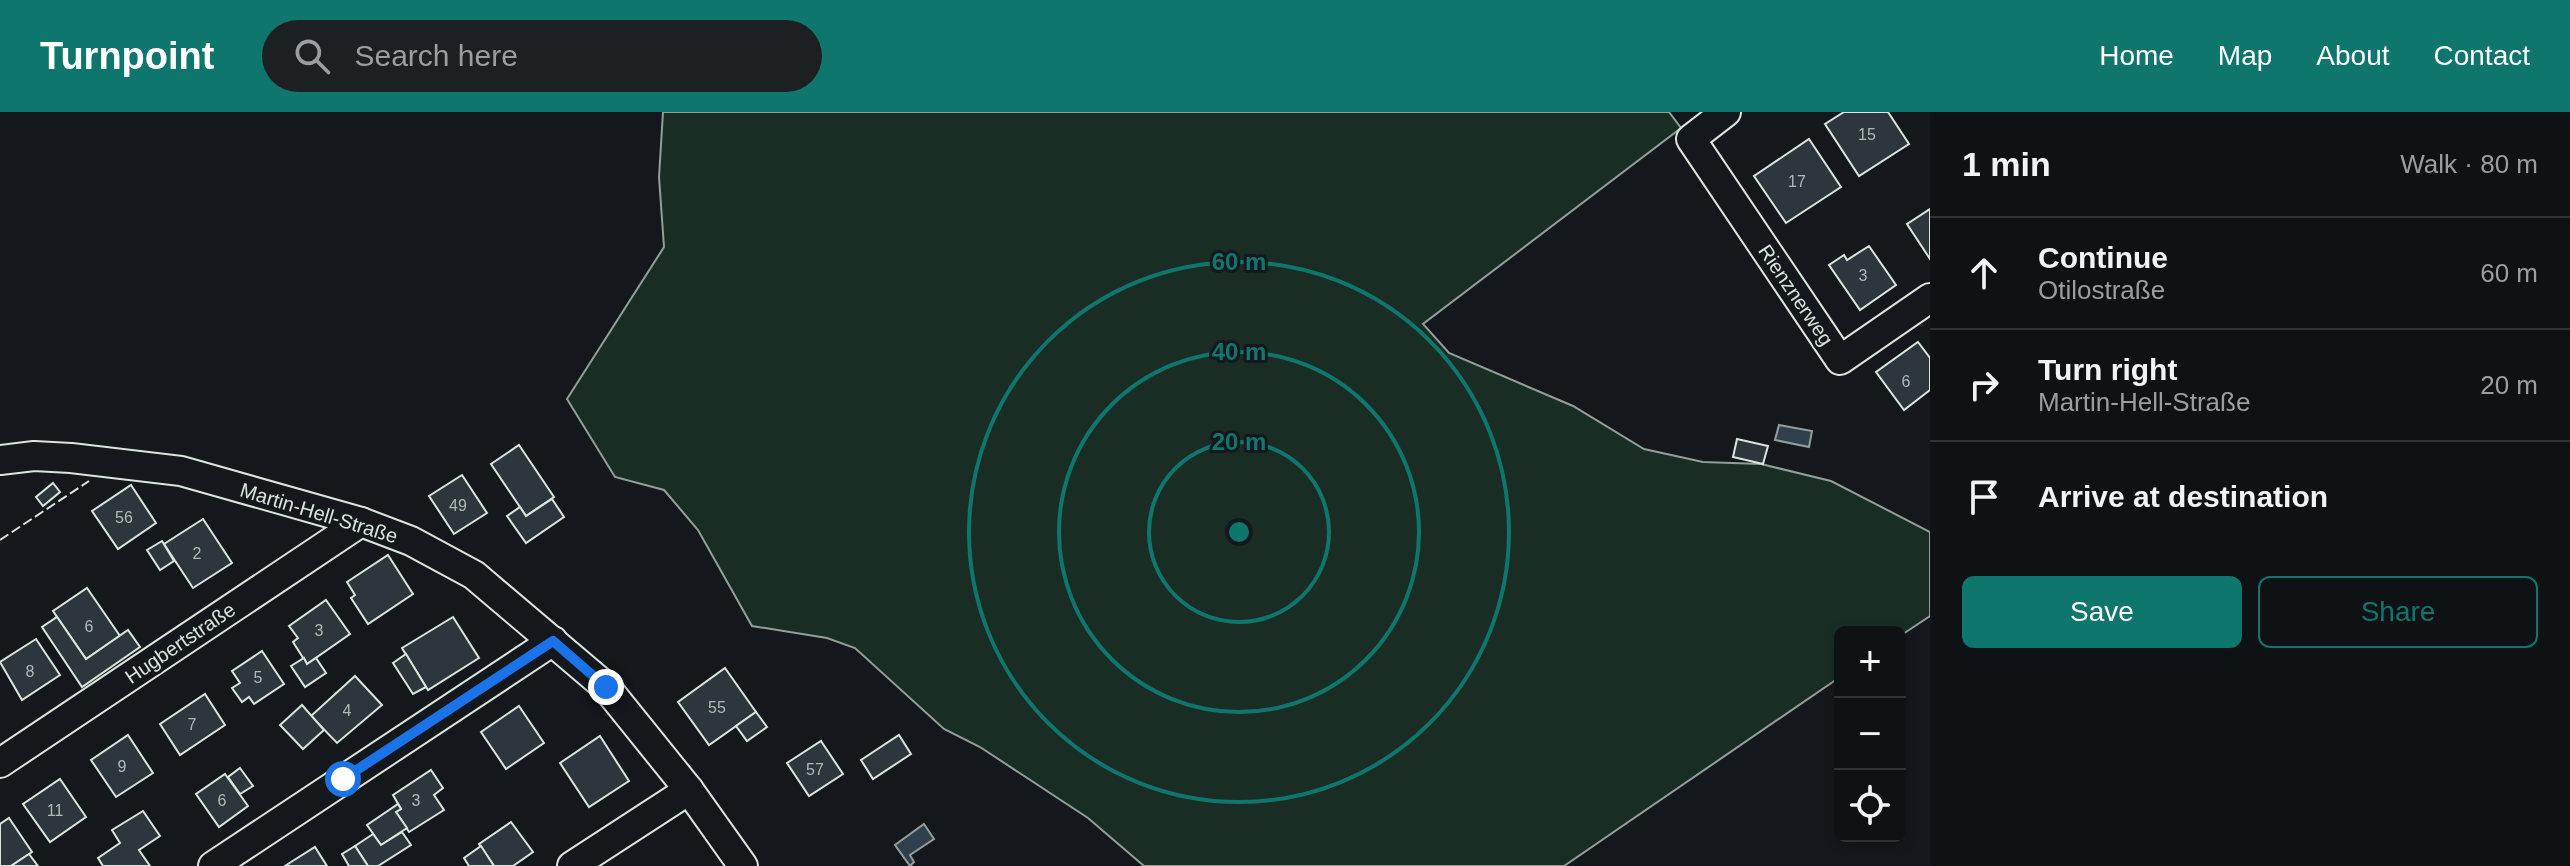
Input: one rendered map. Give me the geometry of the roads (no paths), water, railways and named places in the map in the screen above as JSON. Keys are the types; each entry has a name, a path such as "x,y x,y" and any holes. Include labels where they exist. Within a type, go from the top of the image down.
{"street":[{"name":"Rienznerweg","path":"1726,112 1691,139 1840,360 1930,298"},
{"name":"Martin-Hell-Straße","path":"0,460 34,456 71,458 181,471 361,522 411,541 474,575 606,687 689,790 743,866"},
{"name":"Hugbertstraße","path":"0,763 361,522"},
{"path":"213,866 553,641"},
{"path":"572,866 689,790"}],"water":[{"path":"1779,425 1812,431 1809,447 1775,440"},
{"path":"924,824 934,839 910,855 914,862 910,866 895,845"}]}
